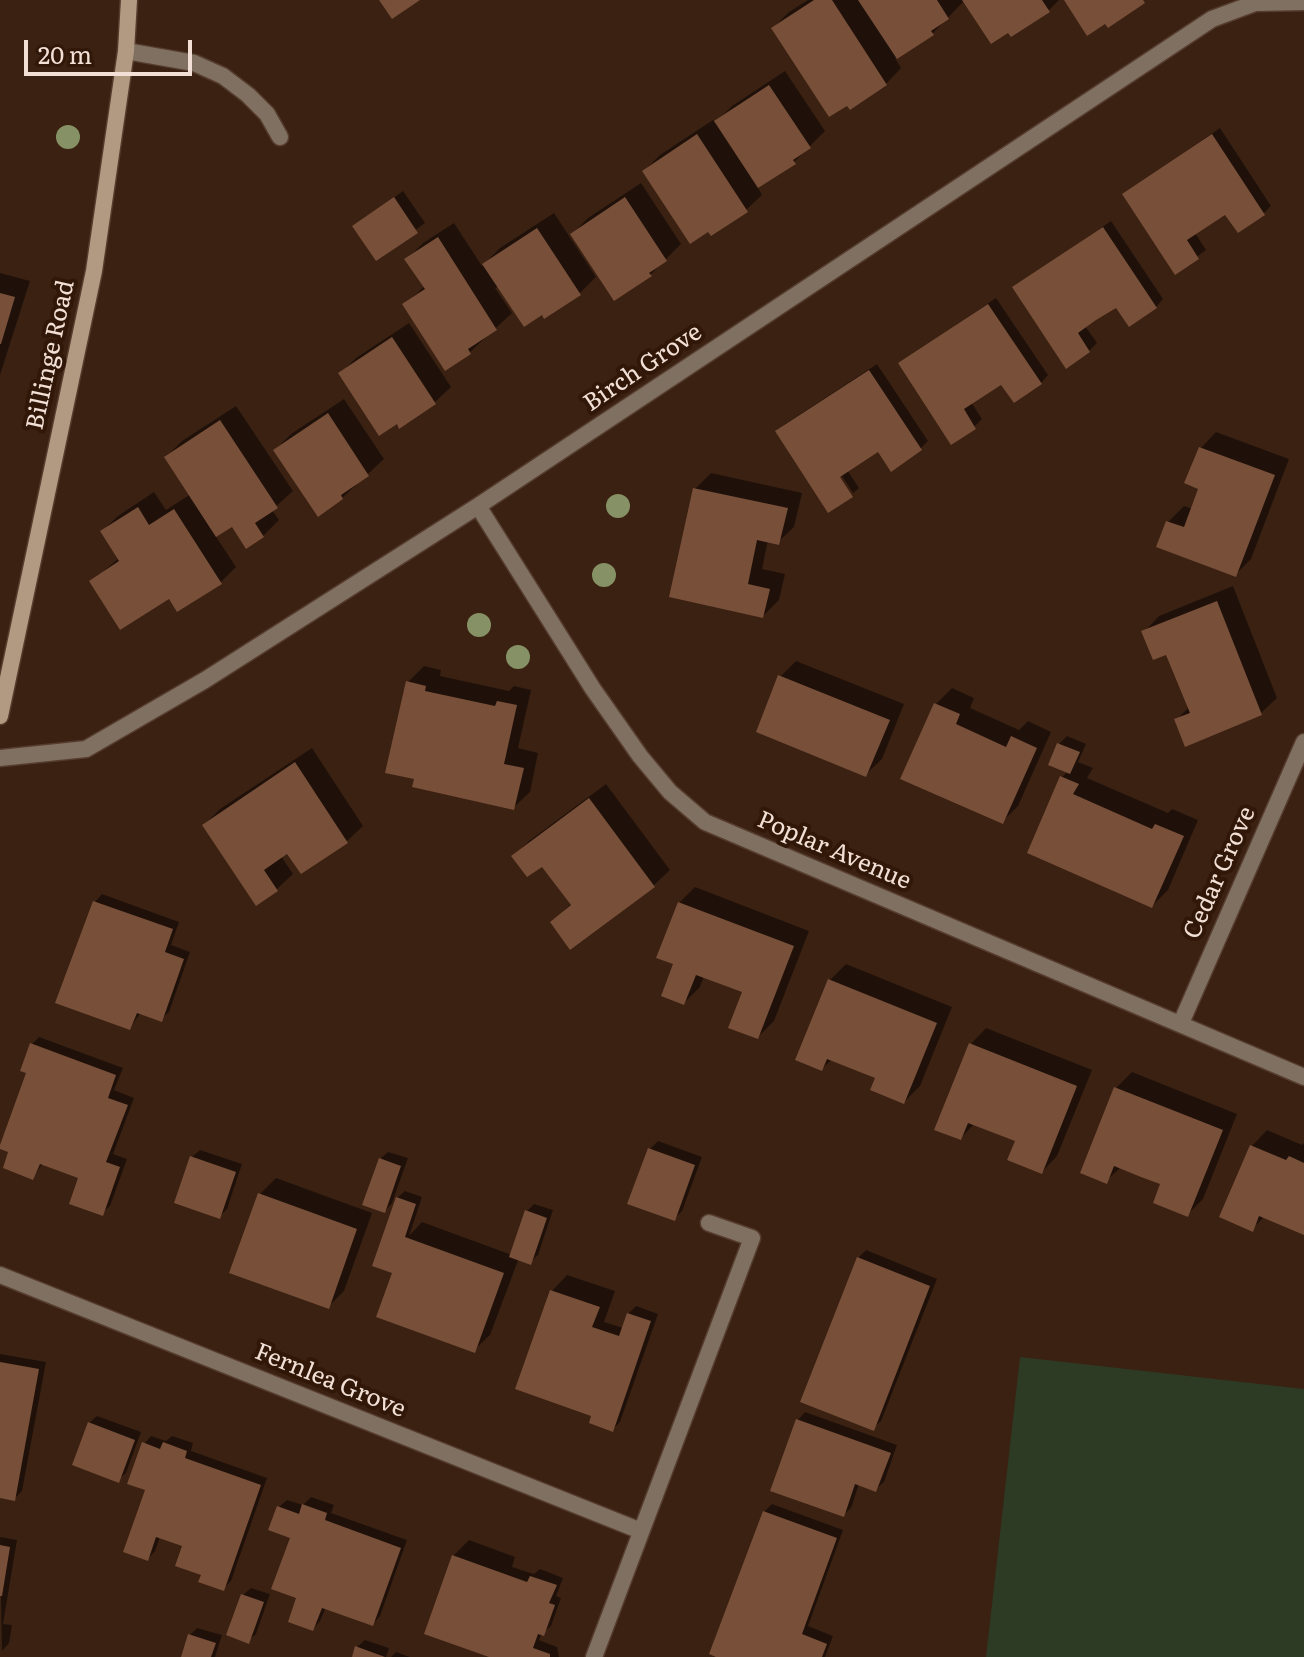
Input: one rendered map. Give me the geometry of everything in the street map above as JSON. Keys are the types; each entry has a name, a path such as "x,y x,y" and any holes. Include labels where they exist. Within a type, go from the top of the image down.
{"main road":[{"name":"Billinge Road","path":"0,716 94,271 126,51 129,0"}],"street":[{"name":"Birch Grove","path":"0,758 86,749 205,680 478,506 1212,19 1255,3 1304,2"},
{"path":"126,51 194,63 223,76 267,114 280,137"},
{"name":"Poplar Avenue","path":"478,506 593,689 640,756 670,792 705,822 1304,1077"},
{"name":"Cedar Grove","path":"1181,1023 1304,742"},
{"path":"594,1657 752,1238 709,1223"},
{"name":"Fernlea Grove","path":"0,1275 641,1531"}],"green space":[{"path":"1020,1357 1304,1389 1304,1657 986,1657"}],"building":[{"path":"379,0 420,0 392,19"},
{"path":"814,0 832,0 887,85 850,110 847,106 829,117 771,28"},
{"path":"858,0 937,0 949,19 931,31 934,35 897,59"},
{"path":"962,0 1042,0 1050,12 1011,37 1008,33 991,44"},
{"path":"1064,0 1143,0 1145,3 1108,28 1105,24 1087,36"},
{"path":"769,85 811,148 793,160 796,164 758,188 714,121"},
{"path":"697,134 748,212 711,236 708,232 690,244 642,171"},
{"path":"1212,134 1265,215 1238,233 1225,215 1187,240 1199,259 1175,275 1122,194"},
{"path":"394,197 418,233 376,261 352,226"},
{"path":"625,197 667,261 649,273 652,276 614,301 570,234"},
{"path":"1103,227 1157,308 1129,327 1116,308 1096,320 1078,333 1090,352 1066,369 1012,287"},
{"path":"537,228 581,295 544,319 542,315 524,327 482,264"},
{"path":"438,237 497,330 468,349 471,354 445,371 402,304 425,289 404,259"},
{"path":"0,293 15,297 1,344 0,344"},
{"path":"988,304 1042,384 1014,403 1001,385 964,409 976,429 951,445 898,363"},
{"path":"392,337 436,404 399,429 397,424 379,436 338,373"},
{"path":"869,370 922,450 891,472 878,452 840,477 853,497 828,513 775,431"},
{"path":"328,413 369,476 341,495 343,499 318,517 273,450"},
{"path":"220,420 278,508 255,523 264,537 246,549 232,527 216,537 164,457"},
{"path":"1199,447 1275,475 1236,577 1156,547 1166,521 1184,527 1198,489 1184,483"},
{"path":"693,488 788,508 779,545 757,540 748,584 770,589 763,618 669,597"},
{"path":"138,507 149,525 174,509 222,584 177,612 169,599 120,630 89,581 119,561 100,531"},
{"path":"1217,601 1262,715 1185,747 1174,719 1190,713 1166,655 1153,660 1141,631"},
{"path":"778,675 890,720 866,777 756,732"},
{"path":"406,681 426,686 425,691 495,706 497,701 517,705 504,764 524,768 514,810 412,787 414,779 385,773"},
{"path":"934,703 960,714 956,724 1006,747 1011,736 1037,748 1003,824 900,779"},
{"path":"1057,743 1080,752 1070,774 1048,765"},
{"path":"295,762 348,843 301,874 287,854 264,870 278,891 256,906 202,825"},
{"path":"1060,776 1079,784 1073,794 1152,829 1155,824 1184,836 1152,908 1027,853"},
{"path":"589,798 655,887 570,950 550,922 571,905 542,867 527,877 511,856"},
{"path":"93,901 173,929 165,952 184,959 162,1022 137,1013 130,1030 55,1003"},
{"path":"678,902 794,946 758,1039 728,1028 742,992 696,975 684,1005 661,996 673,964 656,958"},
{"path":"828,979 937,1023 904,1104 870,1090 875,1078 827,1059 822,1071 795,1060"},
{"path":"30,1043 116,1075 108,1098 128,1105 106,1162 120,1167 103,1216 69,1204 78,1178 40,1164 33,1180 3,1168 8,1152 0,1149 0,1145 26,1073 20,1071"},
{"path":"969,1043 1077,1086 1042,1174 1007,1160 1015,1141 968,1123 961,1140 934,1130"},
{"path":"1114,1087 1223,1130 1188,1217 1153,1203 1160,1184 1114,1166 1107,1184 1080,1173"},
{"path":"1250,1145 1286,1160 1289,1156 1304,1163 1304,1235 1259,1216 1253,1232 1219,1217"},
{"path":"648,1148 695,1165 675,1221 627,1204"},
{"path":"190,1156 236,1172 220,1219 174,1203"},
{"path":"379,1158 401,1166 385,1213 362,1205"},
{"path":"258,1193 357,1229 329,1309 229,1273"},
{"path":"396,1197 416,1204 405,1237 504,1273 475,1353 376,1317 392,1273 372,1266"},
{"path":"525,1210 547,1218 531,1265 509,1257"},
{"path":"857,1257 930,1286 874,1431 800,1402"},
{"path":"550,1290 600,1307 592,1327 619,1336 627,1313 651,1321 613,1432 589,1423 591,1416 515,1389"},
{"path":"0,1362 39,1369 15,1501 0,1498"},
{"path":"796,1419 891,1453 876,1492 855,1484 844,1517 770,1491"},
{"path":"88,1422 135,1440 119,1483 72,1465"},
{"path":"142,1442 160,1449 163,1442 187,1451 185,1458 261,1485 224,1591 198,1582 201,1575 175,1566 182,1546 156,1537 148,1561 123,1552 145,1490 127,1484"},
{"path":"302,1504 327,1513 325,1520 401,1548 373,1626 322,1608 313,1631 288,1622 296,1598 271,1589 290,1538 268,1530 277,1506 299,1514"},
{"path":"763,1511 837,1538 802,1634 827,1644 822,1657 716,1657 709,1654"},
{"path":"0,1545 10,1547 2,1596 0,1596"},
{"path":"452,1555 527,1582 530,1576 557,1585 549,1603 555,1605 544,1636 538,1634 533,1648 550,1654 550,1657 489,1657 424,1634"},
{"path":"241,1594 264,1602 249,1644 226,1635"},
{"path":"188,1634 216,1643 211,1657 181,1657"},
{"path":"355,1646 385,1657 352,1657"}]}
